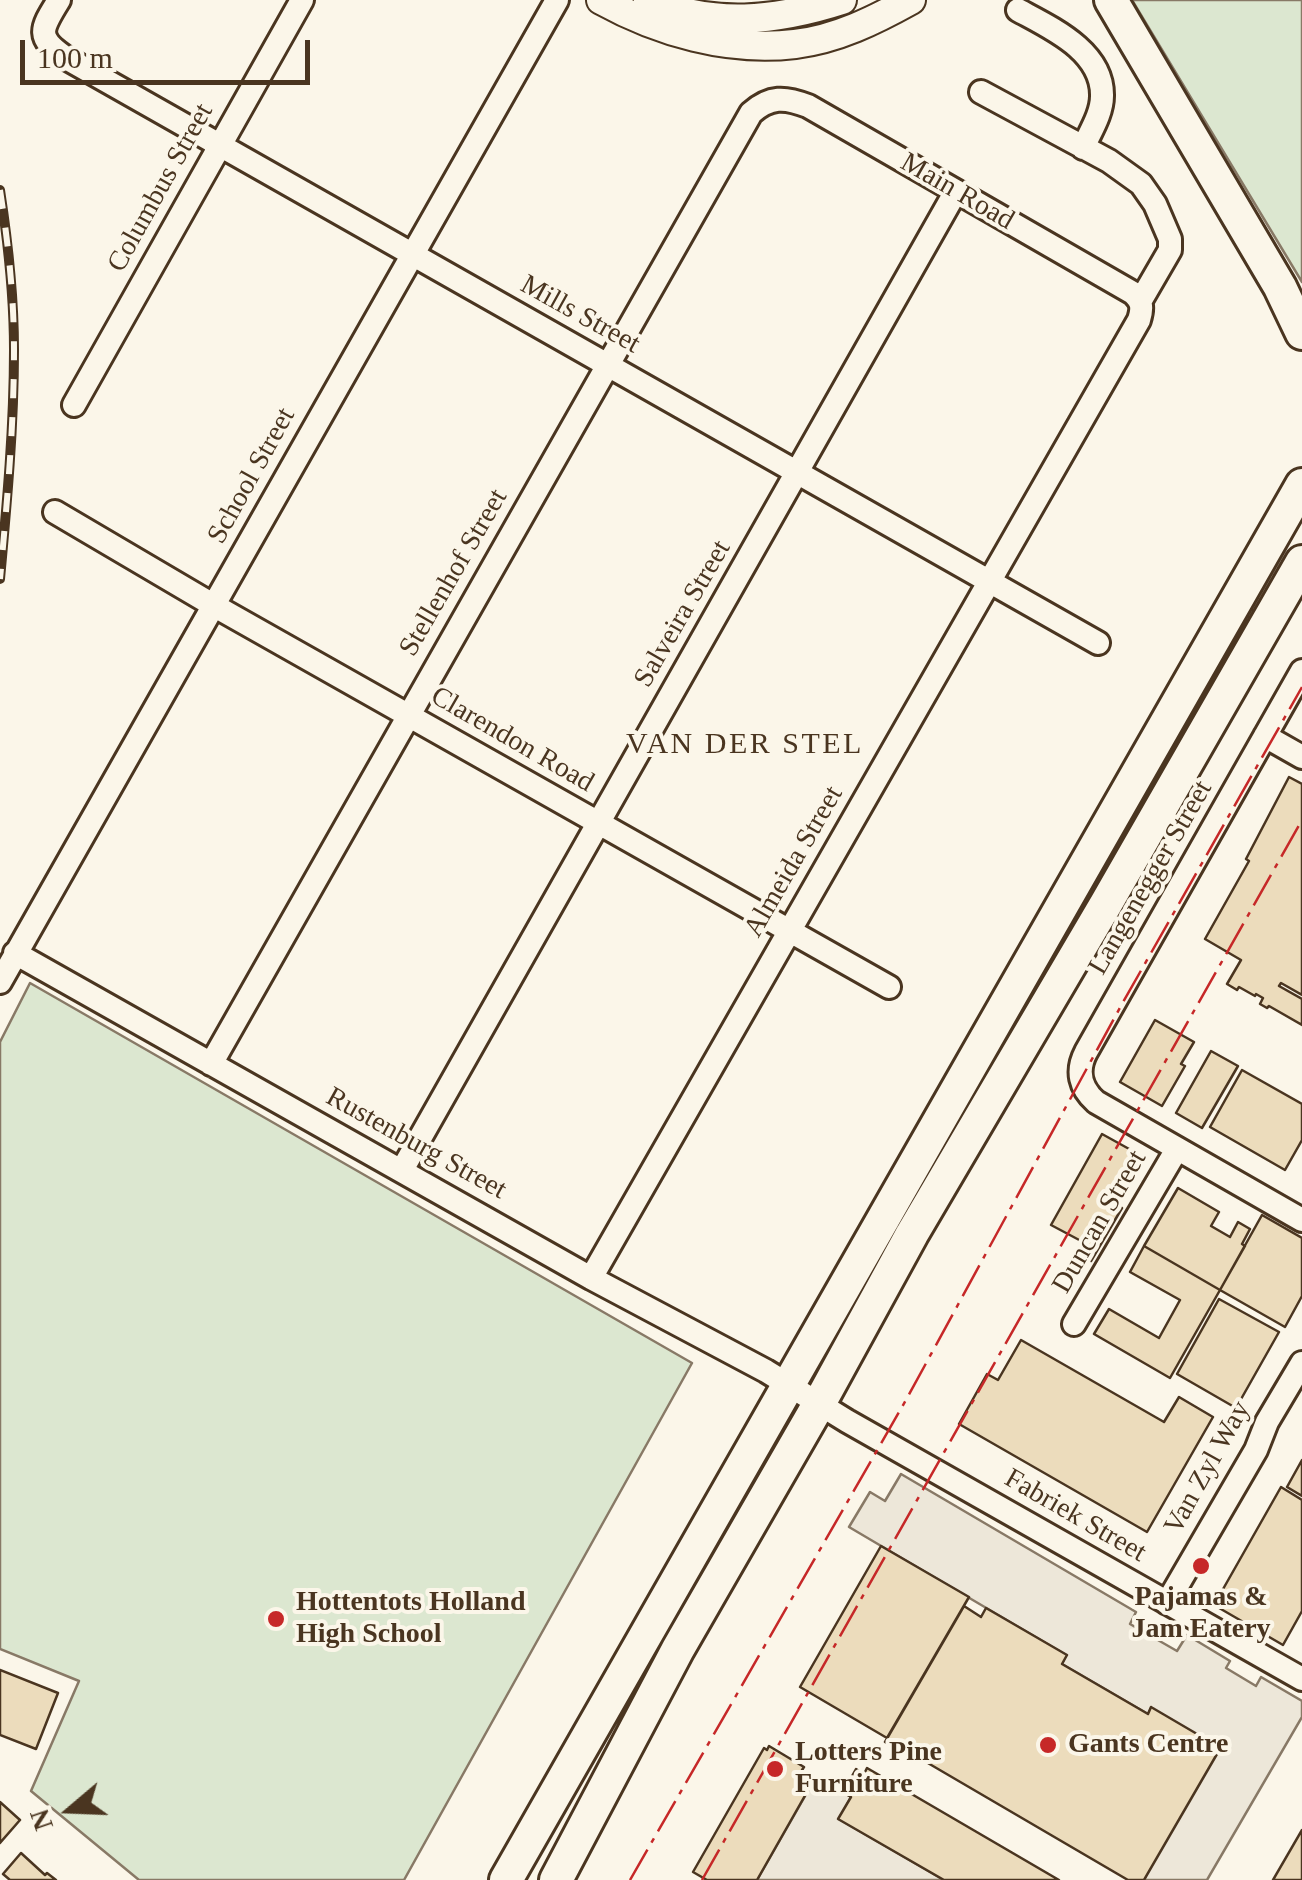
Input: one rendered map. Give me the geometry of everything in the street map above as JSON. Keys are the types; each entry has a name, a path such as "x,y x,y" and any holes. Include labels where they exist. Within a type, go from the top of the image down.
{"highway":[{"path":"1112,0 1291,299 1302,333"},
{"path":"506,1880 1302,486"},
{"path":"556,1880 678,1649 912,1234 1302,562"}],"main road":[{"path":"601,0 643,22 680,34 770,45 796,44 853,29 911,0"},
{"path":"648,0 694,14 752,20 784,16 842,0"}],"street":[{"name":"Mills Street","path":"58,0 43,30 51,48 66,58 1098,643"},
{"name":"Columbus Street","path":"74,405 302,0"},
{"name":"School Street","path":"0,982 557,0"},
{"path":"981,92 1084,148 1102,96 1094,67 1064,35 1018,10"},
{"name":"Main Road","path":"751,113 774,98 808,106 1132,292 1140,310"},
{"name":"Stellenhof Street","path":"211,1064 751,113"},
{"name":"Almeida Street","path":"592,1278 988,581 1170,250 1170,239 1155,204 1141,184 1084,148"},
{"name":"Salveira Street","path":"402,1170 956,191"},
{"name":"Clarendon Road","path":"55,512 213,606 889,987"},
{"name":"Langenegger Street","path":"1177,1149 1089,1096 1080,1079 1082,1060 1302,672"},
{"path":"1266,736 1302,757"},
{"name":"Rustenburg Street","path":"15,954 788,1385"},
{"path":"1177,1149 1302,1220"},
{"name":"Duncan Street","path":"1074,1324 1177,1149"},
{"name":"Van Zyl Way","path":"1167,1603 1302,1363"},
{"name":"Fabriek Street","path":"788,1385 1302,1679"}],"green space":[{"path":"1132,0 1302,0 1302,282"},
{"name":"Hottentots Holland High School","path":"30,983 692,1363 404,1880 139,1880 31,1791 79,1681 0,1649 0,1042"}],"shaded area":[{"path":"901,1474 1136,1612 1130,1624 1177,1651 1187,1635 1230,1661 1226,1668 1256,1686 1261,1677 1302,1701 1302,1717 1207,1880 1144,1880 1205,1747 1151,1708 1148,1714 1062,1664 1066,1655 849,1527 870,1492 885,1501"},
{"path":"816,1777 851,1797 839,1819 944,1880 757,1880"}],"building":[{"path":"1289,777 1302,784 1302,995 1281,983 1279,986 1302,999 1302,1025 1260,1004 1263,998 1256,994 1227,984 1241,960 1205,939 1249,861 1246,859"},
{"path":"1155,1020 1194,1042 1162,1106 1120,1082"},
{"path":"1211,1051 1238,1066 1202,1128 1176,1113"},
{"path":"1242,1070 1302,1104 1302,1140 1285,1170 1210,1127"},
{"path":"1102,1134 1131,1150 1135,1163 1113,1202 1122,1208 1091,1261 1077,1253 1083,1242 1051,1225"},
{"path":"1178,1188 1219,1212 1211,1226 1230,1237 1238,1222 1250,1229 1242,1244 1245,1246 1220,1290 1144,1246"},
{"path":"1262,1215 1302,1238 1302,1296 1285,1327 1220,1290"},
{"path":"1144,1246 1220,1290 1170,1378 1094,1334 1109,1309 1159,1338 1180,1300 1130,1272"},
{"path":"1219,1299 1279,1332 1236,1408 1177,1374"},
{"path":"1021,1340 1164,1422 1179,1397 1213,1417 1147,1532 959,1424 987,1374 998,1380"},
{"path":"1302,1460 1302,1496 1287,1487"},
{"path":"1281,1487 1302,1500 1302,1611 1283,1645 1214,1605"},
{"path":"881,1546 969,1597 887,1738 800,1687"},
{"name":"Gants Centre","path":"964,1606 981,1617 986,1608 1067,1655 1062,1664 1148,1714 1151,1707 1209,1741 1205,1747 1217,1754 1144,1880 1128,1880 909,1752 907,1755 885,1742"},
{"path":"0,1670 58,1693 36,1749 0,1735"},
{"path":"769,1746 815,1778 757,1880 707,1880 693,1872 764,1748"},
{"path":"867,1768 1059,1880 944,1880 838,1819 851,1797 843,1792 856,1769 864,1774"},
{"path":"0,1802 20,1820 0,1843"},
{"path":"1302,1830 1302,1880 1273,1880"},
{"path":"21,1853 56,1880 10,1880 3,1874"}],"railway":[{"path":"0,190 10,269 14,350 0,579"}],"power":[{"path":"630,1880 906,1400 1122,1004 1302,687"},
{"path":"702,1880 1302,820"}],"place":[{"name":"Pajamas & Jam Eatery","path":"1201,1566"},
{"name":"Hottentots Holland High School","path":"276,1619"},
{"name":"Gants Centre","path":"1048,1745"},
{"name":"Lotters Pine Furniture","path":"775,1769"}],"district":[{"name":"VAN DER STEL","path":"745,745"}]}
